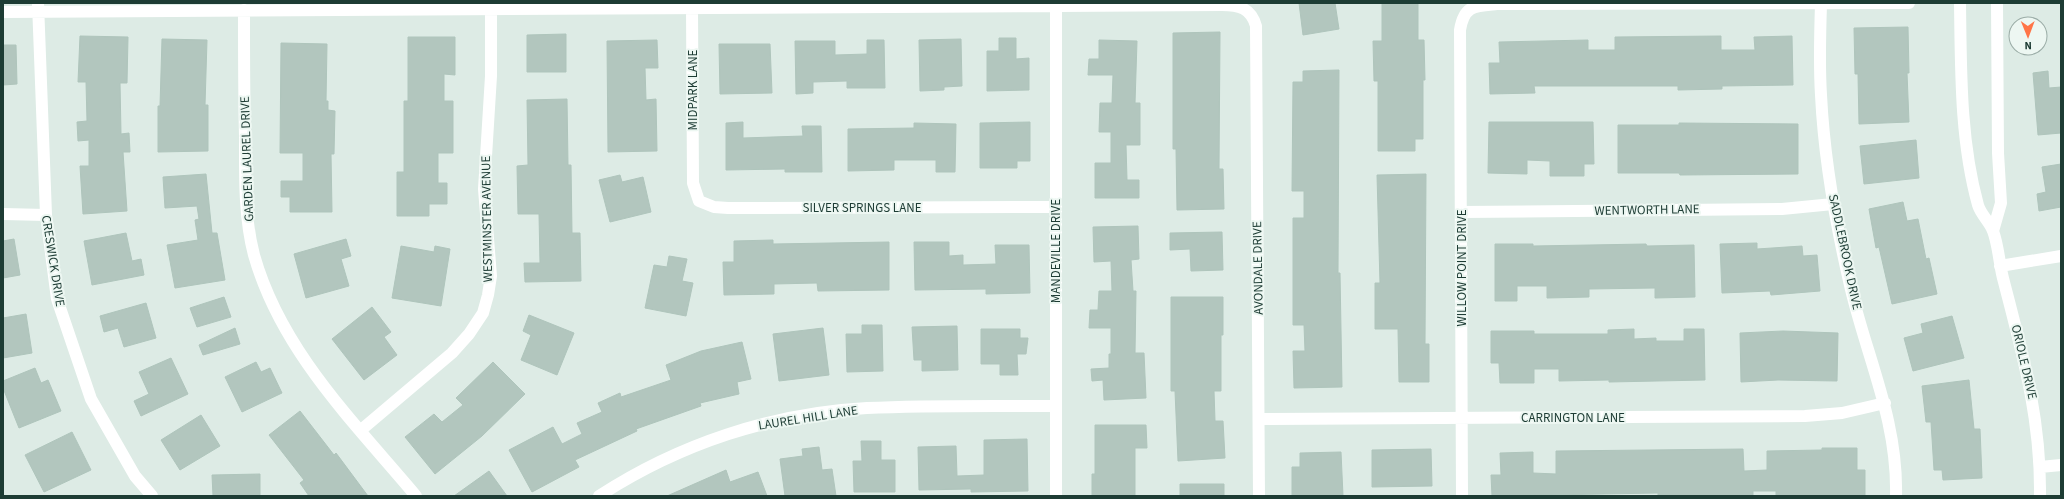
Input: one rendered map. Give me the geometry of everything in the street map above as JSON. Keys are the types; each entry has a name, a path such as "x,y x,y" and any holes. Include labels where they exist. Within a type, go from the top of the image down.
{"street":[{"path":"1820,4 1909,3"},
{"name":"ORIOLE DRIVE","path":"1960,3 1961,71 1970,162 1979,207 1994,231 2000,266 2032,396 2040,467 2040,496"},
{"name":"ORIOLE DRIVE","path":"1994,231 2001,203 1998,153 1997,3"},
{"name":"WILLOW POINT DRIVE","path":"1462,496 1463,419 1460,39 1462,20 1466,12 1474,7 1483,6 1820,4"},
{"name":"SADDLEBROOK DRIVE","path":"1820,4 1821,96 1833,204 1849,282 1885,402 1894,456 1896,496"},
{"name":"AVONDALE DRIVE","path":"3,12 38,7 244,10 491,6 692,8 1237,5 1249,12 1254,18 1256,40 1259,496"},
{"name":"WESTMINSTER AVENUE","path":"361,430 452,354 469,334 483,312 491,276 484,189 491,76 491,6"},
{"name":"CRESWICK DRIVE","path":"38,7 46,215 57,299 91,399 135,476 152,496"},
{"name":"MANDEVILLE DRIVE","path":"1056,7 1056,496"},
{"name":"MIDPARK LANE","path":"692,8 693,173"},
{"name":"GARDEN LAUREL DRIVE","path":"244,10 245,175 248,218 254,254 274,309 291,340 310,369 416,496"},
{"name":"SILVER SPRINGS LANE","path":"693,173 695,192 699,201 714,207 1056,207"},
{"name":"WENTWORTH LANE","path":"1461,212 1782,208 1833,204"},
{"path":"3,214 46,215"},
{"path":"2000,266 2061,256"},
{"name":"CARRINGTON LANE","path":"1259,420 1824,416 1885,402"},
{"name":"LAUREL HILL LANE","path":"599,496 679,453 740,430 788,418 867,408 1056,406"},
{"path":"2040,467 2061,465"}],"building":[{"path":"1299,3 1335,3 1339,29 1303,35"},
{"path":"1382,3 1418,3 1418,40 1424,40 1425,80 1423,80 1423,139 1415,139 1415,151 1378,151 1378,81 1374,81 1373,41 1382,41"},
{"path":"1908,27 1909,73 1907,73 1909,122 1859,124 1858,74 1855,74 1854,28"},
{"path":"1220,32 1219,169 1223,169 1224,209 1177,210 1176,149 1173,149 1173,33"},
{"path":"566,34 566,72 527,72 527,35"},
{"path":"80,36 128,37 127,83 120,83 121,134 129,133 130,152 123,152 127,211 83,214 80,166 89,166 89,140 78,141 77,122 87,121 86,82 78,82"},
{"path":"1721,36 1721,50 1755,50 1754,37 1792,36 1793,85 1722,86 1722,89 1678,90 1678,86 1534,86 1535,93 1490,94 1489,63 1500,63 1499,42 1588,40 1588,50 1615,50 1615,37"},
{"path":"408,37 455,37 455,75 444,74 444,101 453,101 453,153 438,153 438,183 447,183 447,204 429,204 429,216 397,216 397,172 404,172 404,101 408,101"},
{"path":"999,38 1016,38 1016,59 1029,58 1029,90 987,91 987,51 999,51"},
{"path":"162,39 207,40 205,105 208,105 208,151 158,152 158,106 160,106"},
{"path":"961,39 962,86 944,87 944,90 920,91 919,40"},
{"path":"657,40 658,68 645,68 646,100 656,99 657,151 608,152 607,41"},
{"path":"867,40 884,40 885,88 847,88 847,81 813,82 813,93 796,94 795,41 835,41 835,55 867,54"},
{"path":"1099,40 1137,41 1135,103 1140,103 1140,145 1126,145 1127,180 1139,180 1139,198 1095,198 1095,163 1111,163 1111,132 1099,132 1100,103 1112,103 1113,75 1088,75 1089,59 1099,59"},
{"path":"281,43 327,44 326,101 328,101 328,110 335,111 334,154 331,154 332,212 290,212 290,197 281,197 281,181 303,181 303,153 280,153"},
{"path":"719,44 770,44 772,93 720,94"},
{"path":"3,45 16,45 17,84 3,85"},
{"path":"1339,70 1338,273 1340,273 1342,387 1294,388 1293,351 1305,351 1304,325 1293,325 1293,218 1304,218 1304,191 1292,191 1293,82 1303,82 1303,71"},
{"path":"2048,71 2049,88 2061,87 2061,133 2038,135 2033,73"},
{"path":"567,99 568,165 571,165 572,233 580,233 581,281 525,282 524,263 540,263 539,214 518,214 517,166 528,165 527,100"},
{"path":"743,122 743,138 803,136 802,126 821,126 822,172 785,172 785,169 726,170 726,123"},
{"path":"1030,122 1030,161 1017,161 1017,168 980,168 980,123"},
{"path":"1489,122 1593,122 1594,164 1584,164 1584,176 1550,176 1550,161 1527,160 1527,174 1488,173"},
{"path":"914,123 956,124 955,172 936,172 936,160 894,160 894,170 848,171 848,129 914,128"},
{"path":"1679,123 1798,124 1798,174 1680,175 1679,173 1618,173 1618,125 1679,125"},
{"path":"1916,140 1919,178 1864,184 1860,146"},
{"path":"2061,164 2061,207 2039,211 2037,194 2046,192 2042,167"},
{"path":"206,174 212,233 217,233 225,280 175,288 167,245 198,240 195,220 199,219 197,206 165,208 163,177"},
{"path":"1426,174 1425,344 1429,344 1429,382 1399,382 1398,329 1375,329 1375,283 1380,283 1377,175"},
{"path":"620,175 622,182 643,177 651,212 610,222 599,180"},
{"path":"1903,202 1907,221 1918,219 1926,259 1929,258 1937,294 1892,304 1879,247 1876,248 1869,209"},
{"path":"1138,226 1139,259 1131,260 1133,291 1136,291 1135,353 1144,353 1146,398 1104,400 1103,380 1092,381 1091,369 1109,368 1109,354 1111,354 1111,328 1089,328 1090,310 1098,310 1099,291 1112,291 1111,261 1094,262 1093,227"},
{"path":"1222,232 1223,270 1191,271 1190,249 1170,250 1170,233"},
{"path":"126,233 132,261 141,259 144,275 92,285 84,241"},
{"path":"14,239 20,275 3,278 3,241"},
{"path":"346,239 351,256 341,259 349,286 306,298 294,254"},
{"path":"773,240 773,244 889,242 889,290 818,291 817,283 774,284 774,294 724,295 723,262 734,262 734,241"},
{"path":"914,242 949,242 949,256 963,255 963,265 996,264 995,245 1029,245 1030,293 986,294 986,289 915,290"},
{"path":"1757,243 1757,249 1802,246 1803,256 1817,255 1820,291 1771,295 1770,291 1722,293 1720,244"},
{"path":"1495,244 1533,244 1533,246 1646,244 1647,246 1694,245 1695,297 1655,298 1655,288 1589,289 1589,297 1547,298 1547,286 1517,286 1517,301 1495,301"},
{"path":"401,246 434,252 435,246 450,249 441,306 392,298"},
{"path":"669,256 687,259 682,281 693,283 686,316 645,308 654,265 667,267"},
{"path":"224,297 231,317 197,327 190,308"},
{"path":"1171,297 1223,297 1221,391 1214,391 1215,421 1223,421 1225,458 1178,461 1175,391 1171,391"},
{"path":"146,303 156,338 124,347 118,328 104,332 100,316"},
{"path":"372,307 391,332 384,337 397,355 364,380 332,339"},
{"path":"26,314 32,353 3,358 3,318"},
{"path":"529,315 574,333 557,375 521,360 531,335 523,331"},
{"path":"1952,316 1964,358 1913,371 1904,338 1923,333 1921,324"},
{"path":"862,325 882,325 883,371 847,372 846,334 862,334"},
{"path":"957,326 958,370 922,371 922,360 914,360 912,327"},
{"path":"235,328 240,344 203,355 199,345"},
{"path":"823,328 829,375 779,381 773,334"},
{"path":"981,329 1020,329 1020,338 1028,338 1026,354 1017,354 1018,375 1000,375 1000,364 981,364"},
{"path":"1634,329 1634,339 1656,338 1656,341 1684,341 1684,329 1704,329 1705,380 1609,382 1609,380 1559,381 1559,369 1534,369 1534,383 1500,383 1499,363 1491,363 1491,331 1534,331 1534,334 1608,334 1608,330"},
{"path":"1783,331 1838,333 1837,381 1778,380 1741,382 1740,333"},
{"path":"742,342 751,379 737,382 739,394 700,403 701,406 636,429 637,431 575,460 579,467 532,492 509,450 553,427 562,444 582,434 577,423 602,412 598,403 620,393 621,397 671,380 666,365 701,351"},
{"path":"171,358 188,394 141,416 134,401 149,394 139,372"},
{"path":"256,362 261,372 270,368 282,393 242,412 225,377"},
{"path":"493,362 525,394 482,436 435,474 405,437 434,414 442,422 463,405 456,398"},
{"path":"35,368 41,383 48,380 61,411 19,428 3,388 3,381"},
{"path":"1969,380 1974,429 1980,429 1982,478 1943,480 1942,470 1934,470 1931,422 1926,422 1922,386"},
{"path":"300,411 334,455 336,453 368,496 309,496 300,483 304,480 269,435"},
{"path":"201,415 220,446 180,470 161,440"},
{"path":"1095,425 1146,425 1147,448 1135,448 1135,496 1092,496 1092,474 1095,474"},
{"path":"72,432 91,470 44,492 25,455"},
{"path":"1027,439 1028,491 971,492 971,489 919,490 918,447 956,446 957,476 984,475 984,440"},
{"path":"861,441 881,441 881,460 895,460 895,492 854,492 853,461 862,461"},
{"path":"819,447 822,470 832,469 836,496 785,496 780,459 803,456 802,449"},
{"path":"1822,448 1857,448 1857,470 1865,470 1865,496 1776,496 1776,491 1753,491 1753,496 1658,496 1658,493 1492,496 1491,475 1501,475 1500,453 1533,452 1533,473 1556,474 1556,451 1743,449 1744,471 1767,470 1767,451 1822,450"},
{"path":"1431,449 1432,486 1372,487 1372,450"},
{"path":"1341,452 1343,496 1292,496 1292,467 1300,467 1300,453"},
{"path":"726,470 730,482 758,472 767,496 667,496"},
{"path":"489,471 507,496 454,496"},
{"path":"260,474 260,496 213,496 212,475"},
{"path":"1180,484 1224,484 1224,496 1180,496"}]}
